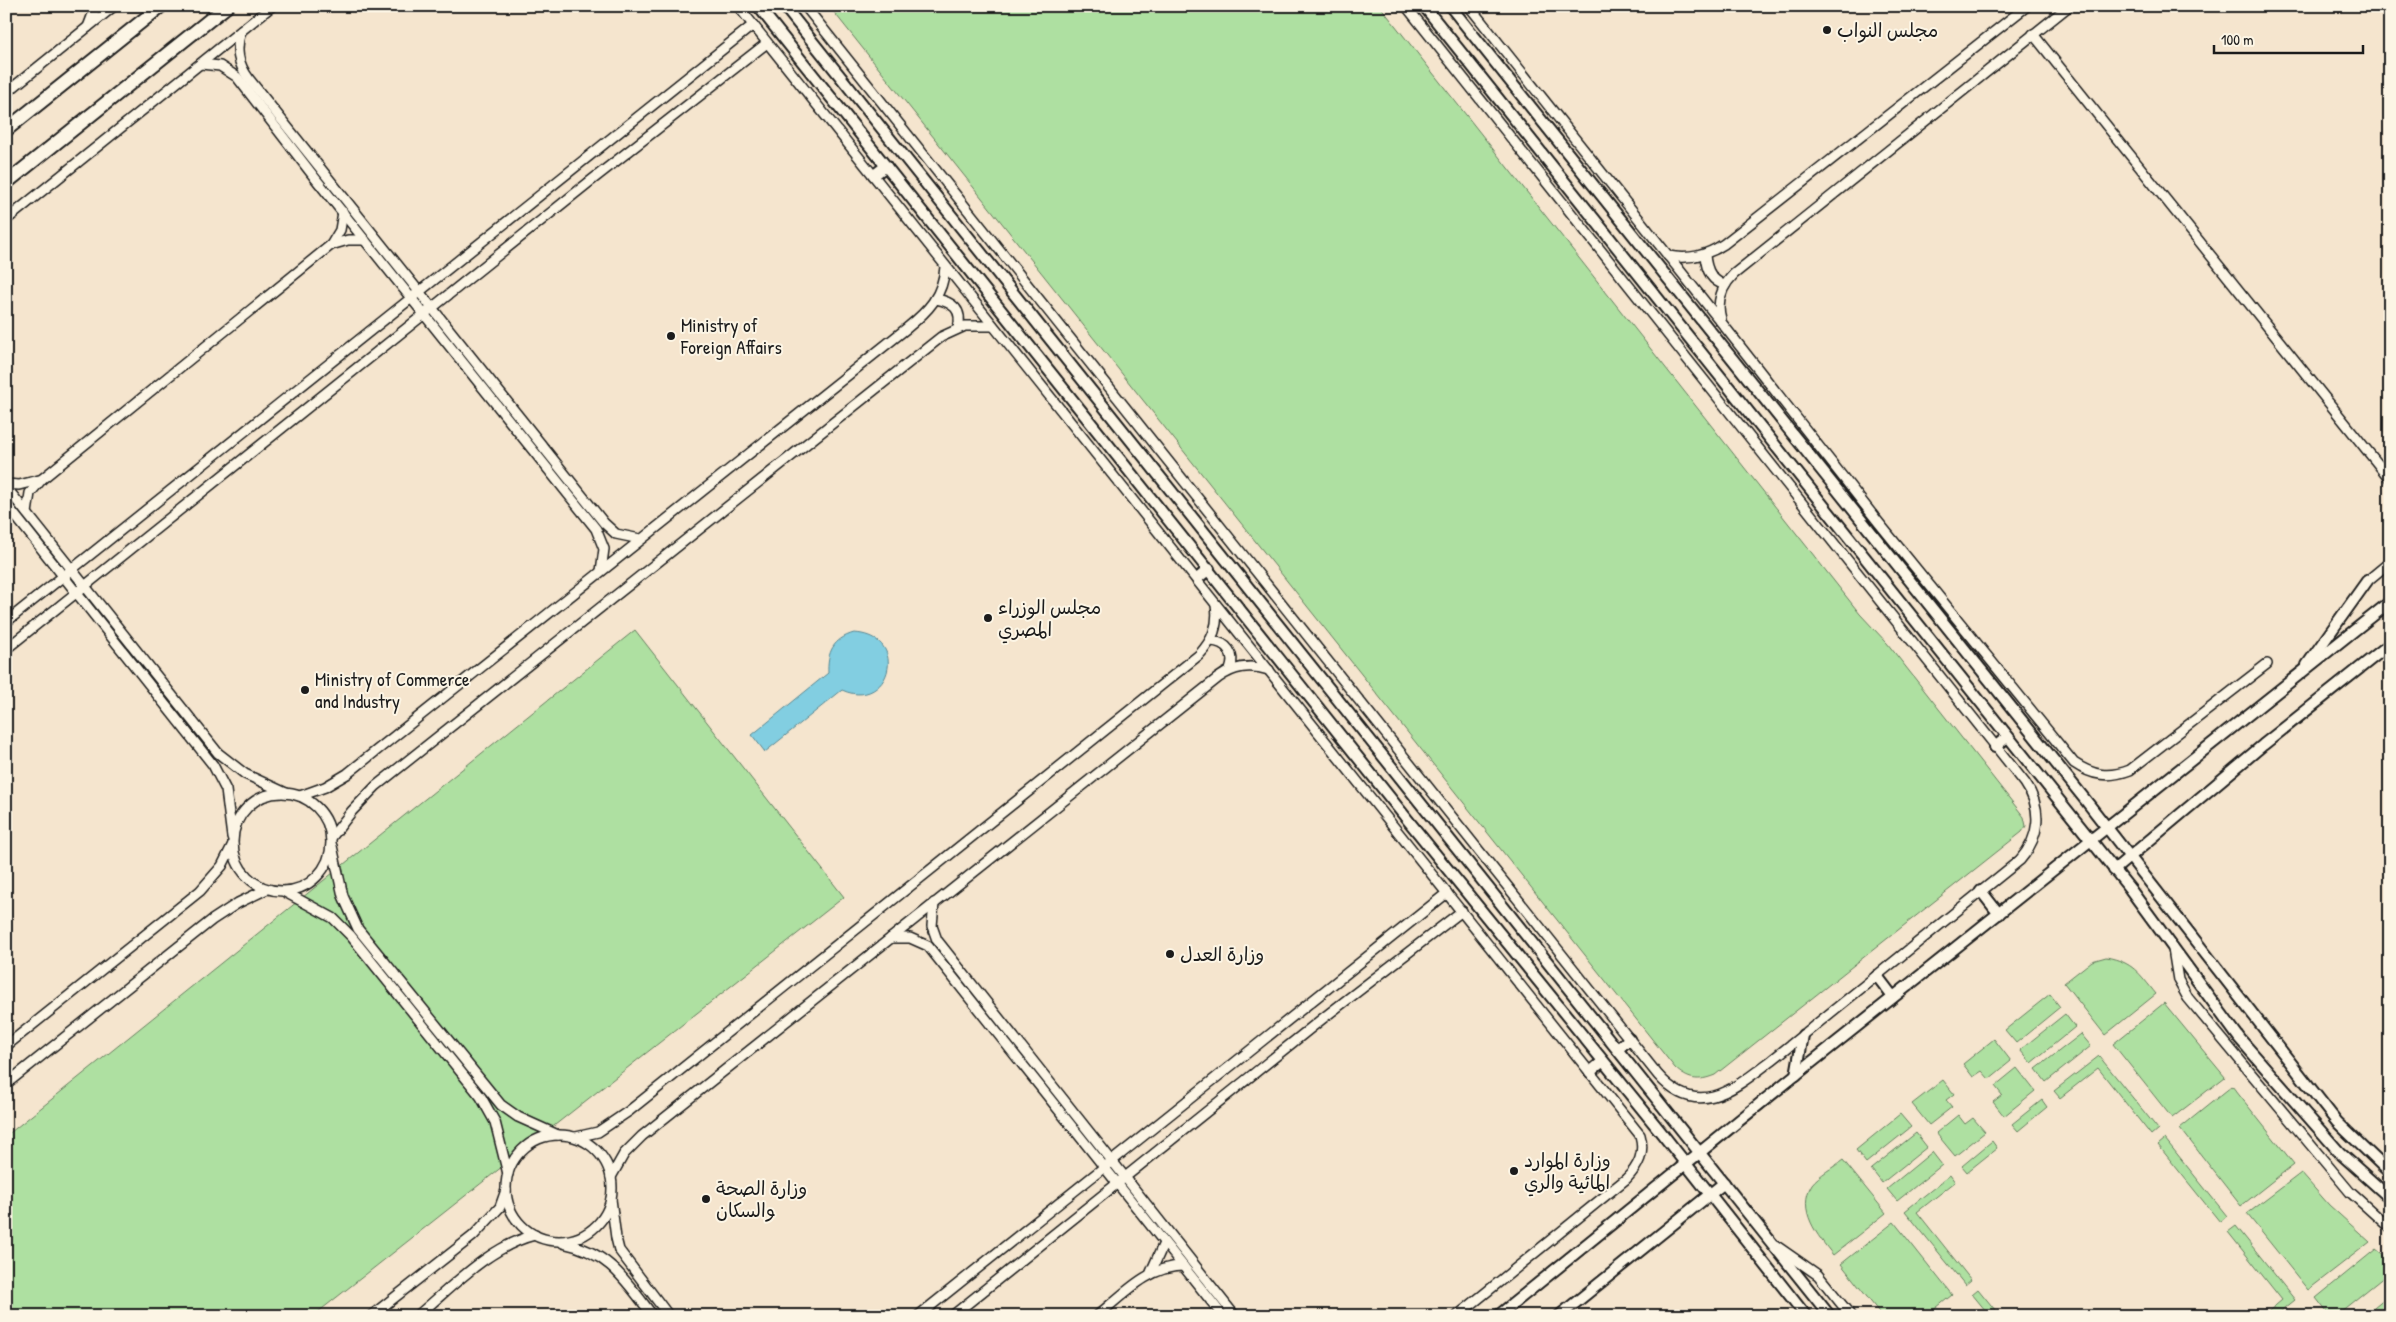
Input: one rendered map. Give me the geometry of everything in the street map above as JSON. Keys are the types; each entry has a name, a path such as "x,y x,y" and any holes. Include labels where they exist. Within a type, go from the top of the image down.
{"main road":[{"path":"6,130 161,6"},
{"path":"6,183 228,6"}],"street":[{"path":"87,28 96,6"},
{"path":"6,92 114,6"},
{"path":"6,220 272,6"},
{"path":"738,6 1640,1135 1642,1150 1635,1170 1619,1187 1457,1316"},
{"path":"758,6 1806,1316"},
{"path":"784,6 1830,1316"},
{"path":"805,6 1658,1075 1670,1088 1686,1096 1704,1098 1730,1091 1877,976 2026,853 2034,839 2038,822 2036,806 2030,790 1406,6"},
{"path":"1424,6 2114,870 2240,1039 2340,1153 2390,1198"},
{"path":"1450,6 2106,828 2337,1122 2390,1173"},
{"path":"1469,6 1722,322 1879,523 2074,764 2084,770 2107,776 2130,770 2267,664"},
{"path":"1668,256 1687,258 1705,255 1724,244 2027,6"},
{"path":"1722,322 1720,300 1725,285 1741,268 2069,6"},
{"path":"6,622 753,25"},
{"path":"241,32 237,52 243,71 604,523 616,534 640,540"},
{"path":"2033,34 2390,479"},
{"path":"6,649 767,42"},
{"path":"201,64 220,66 237,77 596,529 604,550 601,571"},
{"path":"874,176 886,166"},
{"path":"27,512 30,493 42,478 331,245 340,230 343,212"},
{"path":"331,245 348,240 365,240"},
{"path":"1705,255 1708,272 1713,278 1725,285"},
{"path":"300,796 325,787 347,774 926,312 942,287 945,267"},
{"path":"936,299 948,302 956,308 960,318 958,328"},
{"path":"6,504 213,765 226,790 232,842 236,861 243,873 254,883 267,890 285,892 299,889 316,877 328,860 332,842 352,811 376,786 934,342 958,328 973,324 993,326"},
{"path":"6,485 27,484 42,478"},
{"path":"6,485 222,756 245,774 286,793"},
{"path":"6,518 20,520"},
{"path":"2303,671 2367,581 2390,562"},
{"path":"1197,579 1209,569"},
{"path":"1224,588 1240,576"},
{"path":"1498,1316 1893,997 2390,602"},
{"path":"371,1316 473,1236 500,1207 506,1190 508,1174 515,1159 526,1146 542,1138 558,1135 576,1137 598,1132 629,1111 1199,655 1211,641 1217,623 1216,605"},
{"path":"1211,641 1223,643 1227,647 1232,658 1230,670"},
{"path":"2114,870 2263,744 2390,644"},
{"path":"611,1177 624,1154 642,1136 1230,670 1250,666 1269,670"},
{"path":"1995,747 2007,737"},
{"path":"6,1046 200,891 222,866 241,814 250,804 273,793 286,793 300,796 312,802 322,812 328,824 343,896 358,929 496,1100 518,1117 558,1135"},
{"path":"6,1084 212,920 238,903 267,890"},
{"path":"1981,891 1999,914"},
{"path":"285,892 332,918 351,936 481,1097 495,1122 508,1174"},
{"path":"918,1316 1447,893"},
{"path":"934,903 932,926 937,940 1235,1316"},
{"path":"952,1316 1462,911"},
{"path":"891,938 910,938 928,946 1223,1316"},
{"path":"2173,949 2178,980 2188,998 2350,1192 2390,1228"},
{"path":"1877,976 1893,997"},
{"path":"1796,1075 1803,1035"},
{"path":"1618,1049 1629,1039"},
{"path":"1590,1072 1602,1062"},
{"path":"576,1137 588,1143 599,1152 606,1164 611,1177 611,1198 619,1250 669,1316"},
{"path":"1558,1316 1724,1183"},
{"path":"506,1190 514,1216 524,1227 535,1235 571,1244 606,1261 620,1273 653,1316"},
{"path":"551,1240 571,1239 589,1231 603,1216 611,1198"},
{"path":"417,1316 494,1254 522,1238 535,1235"},
{"path":"1769,1241 1818,1275 1852,1316"},
{"path":"1152,1272 1164,1242"},
{"path":"1097,1316 1152,1272 1172,1266 1183,1266"}],"green space":[{"path":"829,6 1380,6 1860,614 1887,643 2024,817 2026,826 2022,832 1715,1075 1703,1079 1694,1079 1684,1075 1675,1068"},
{"path":"635,630 844,897 313,1316 6,1316 6,1136"},
{"path":"2106,957 2129,965 2140,974 2156,994 2105,1035 2064,983 2092,961"},
{"path":"2050,994 2060,1007 2016,1043 2005,1030"},
{"path":"2164,1003 2225,1077 2172,1118 2113,1044"},
{"path":"2065,1014 2075,1027 2031,1063 2020,1050"},
{"path":"2081,1034 2091,1046 2046,1082 2036,1069"},
{"path":"1994,1039 2011,1061 1989,1079 1982,1071 1973,1077 1963,1064"},
{"path":"2099,1056 2158,1129 2151,1135 2098,1068 2060,1098 2054,1091"},
{"path":"2017,1068 2035,1091 2004,1116 1993,1102 2002,1095 1995,1086"},
{"path":"1943,1080 1954,1094 1946,1100 1952,1107 1929,1125 1912,1104"},
{"path":"2232,1086 2294,1164 2241,1206 2180,1128"},
{"path":"2042,1100 2047,1107 2018,1131 2012,1124"},
{"path":"1900,1114 1911,1127 1866,1163 1856,1150"},
{"path":"1958,1115 1965,1124 1973,1118 1985,1132 1955,1156 1936,1133"},
{"path":"1916,1133 1927,1147 1882,1183 1871,1169"},
{"path":"2165,1139 2227,1216 2220,1222 2158,1145"},
{"path":"1992,1141 1997,1148 1967,1172 1962,1166"},
{"path":"1932,1152 1942,1165 1897,1201 1887,1189"},
{"path":"1843,1160 1886,1213 1833,1255 1821,1240 1811,1222 1806,1203 1812,1184"},
{"path":"2301,1173 2329,1205 2370,1242 2308,1290 2247,1214"},
{"path":"1950,1175 1955,1182 1917,1212 1971,1280 1965,1285 1905,1211"},
{"path":"1894,1222 1952,1295 1926,1316 1882,1316 1841,1264"},
{"path":"2236,1226 2295,1300 2275,1316 2263,1316 2282,1300 2228,1232"},
{"path":"2376,1249 2390,1260 2390,1272 2335,1316 2330,1316 2316,1298"},
{"path":"1978,1289 2000,1316 1990,1316 1972,1294"},
{"path":"2390,1295 2390,1316 2364,1316"}],"water":[{"path":"854,633 872,637 883,646 888,658 887,671 882,682 872,691 859,694 842,690 765,752 752,735 828,673 830,653 833,647 841,639"}],"place":[{"name":"مجلس النواب","path":"1827,30"},
{"name":"Ministry of Foreign Affairs","path":"671,336"},
{"name":"مجلس الوزراء المصري","path":"988,618"},
{"name":"Ministry of Commerce and Industry","path":"305,690"},
{"name":"وزارة العدل","path":"1170,954"},
{"name":"وزارة الموارد المائية والري","path":"1514,1171"},
{"name":"وزارة الصحة والسكان","path":"706,1199"}]}
